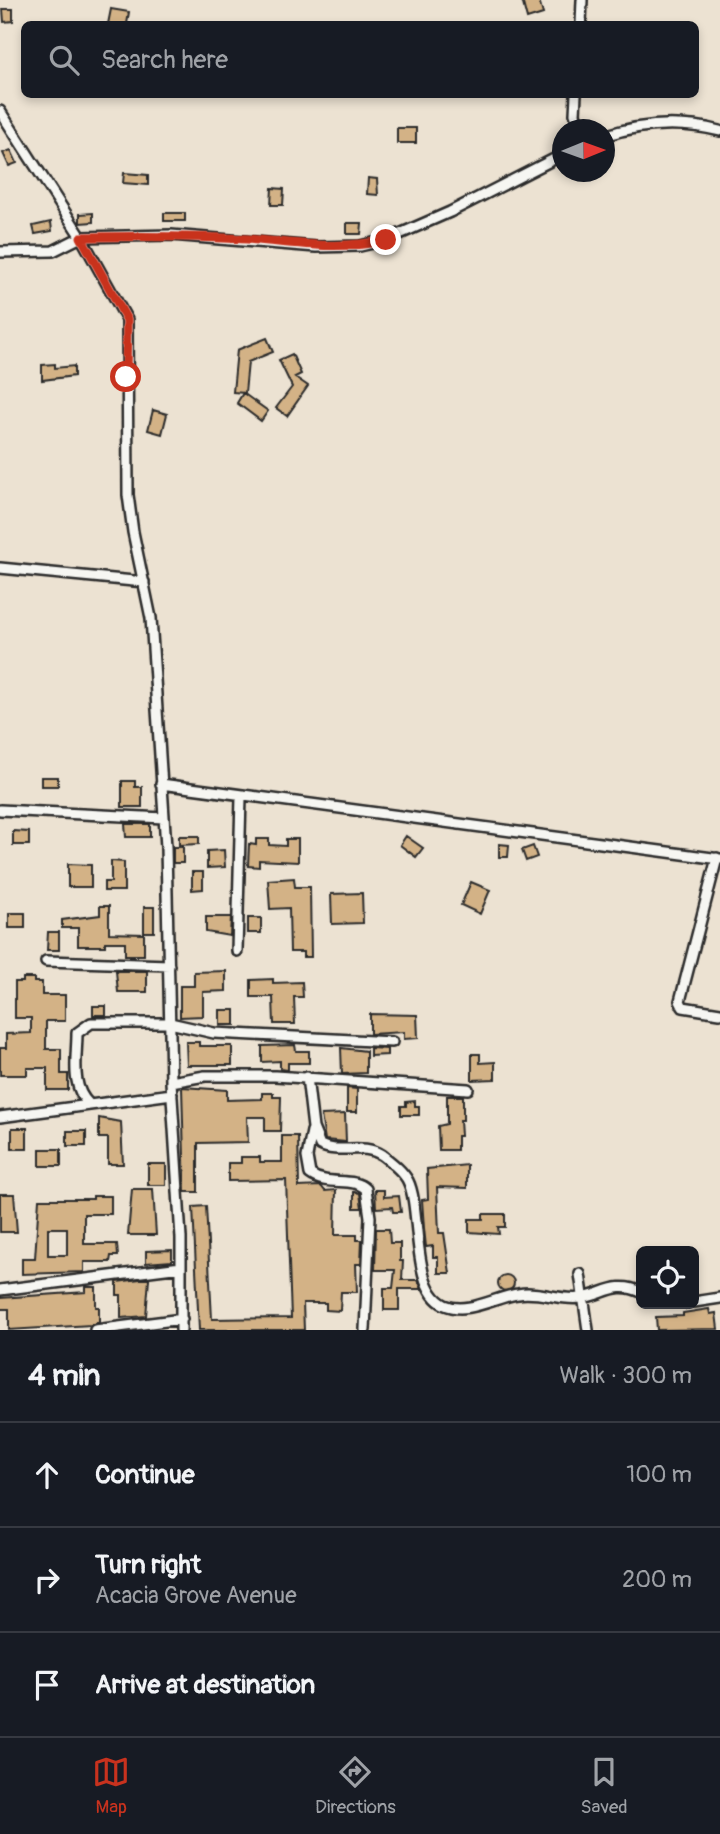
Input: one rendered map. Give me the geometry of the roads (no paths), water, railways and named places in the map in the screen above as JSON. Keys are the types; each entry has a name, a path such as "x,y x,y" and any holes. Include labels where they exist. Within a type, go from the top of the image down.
{"street":[{"path":"581,21 582,0"},
{"path":"576,98 577,119"},
{"path":"0,111 81,237 127,320 128,495 132,532 144,582 154,647 164,818 171,1082 183,1319 181,1330"},
{"path":"615,133 651,125 682,124 720,131"},
{"path":"0,252 53,250 81,237 171,235 316,247 360,246 386,240 450,212 552,160"},
{"path":"0,568 144,582"},
{"path":"162,784 241,797 719,859 680,1001 683,1007 720,1013"},
{"path":"237,951 241,797"},
{"path":"0,810 164,818"},
{"path":"47,961 169,965"},
{"path":"89,1104 77,1088 79,1029 91,1023 170,1023 214,1033 392,1042"},
{"path":"171,1082 205,1076 307,1077 468,1089"},
{"path":"307,1077 313,1128 320,1145 372,1150 407,1178 414,1199 416,1235 422,1268 436,1298 443,1304 477,1305 521,1293 584,1298 609,1287 630,1287 636,1290"},
{"path":"0,1117 172,1094"},
{"path":"313,1128 307,1157 310,1174 327,1183 359,1183 366,1189 370,1217 365,1330"},
{"path":"0,1290 181,1267"},
{"path":"580,1274 588,1330"},
{"path":"699,1302 720,1298"},
{"path":"96,1330 183,1319"}]}
